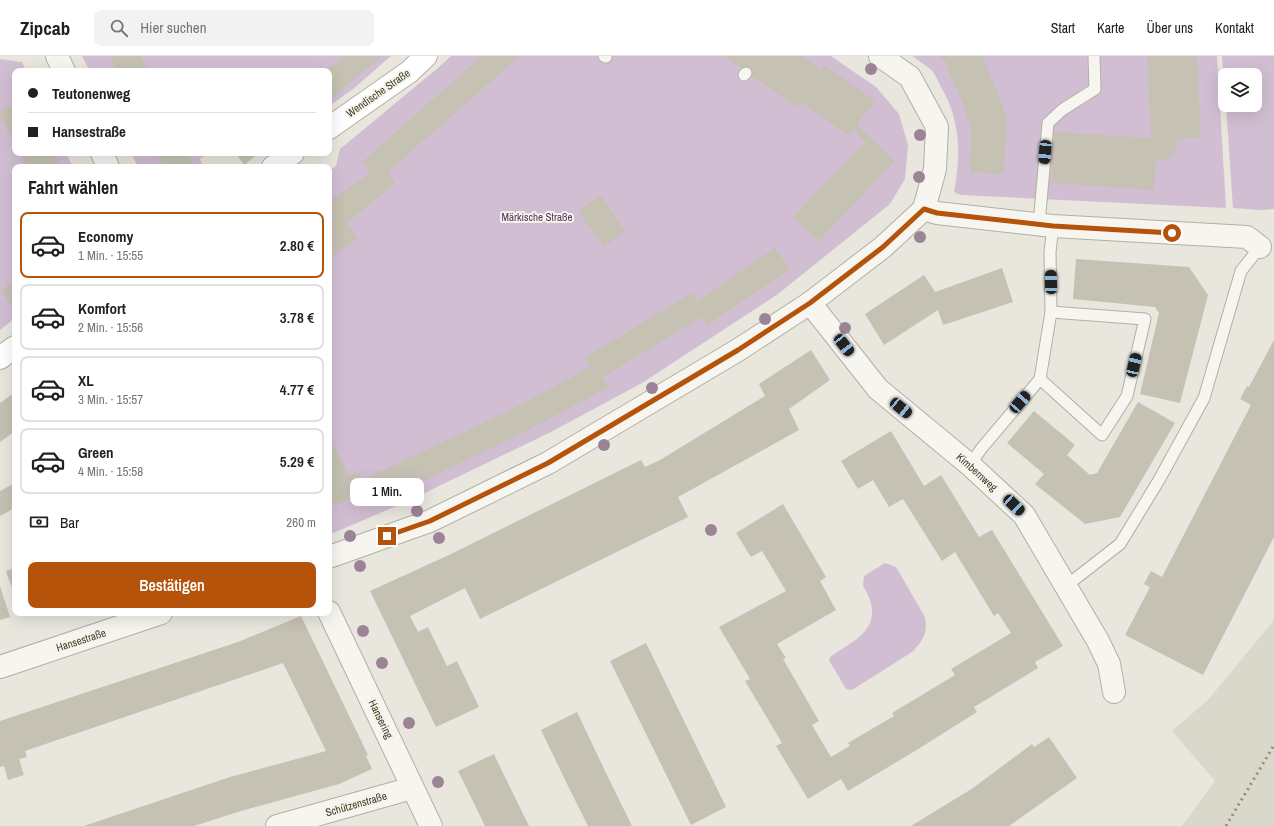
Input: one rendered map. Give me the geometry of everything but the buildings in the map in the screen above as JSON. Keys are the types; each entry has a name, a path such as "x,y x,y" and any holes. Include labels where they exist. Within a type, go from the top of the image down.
{"street":[{"path":"58,56 63,68"},
{"name":"Wendische Straße","path":"332,126 409,72 426,56"},
{"path":"332,556 430,521 548,463 738,350 810,303 883,247 924,209 934,169 937,127 910,77 880,56"},
{"path":"277,164 289,156"},
{"path":"924,209 937,213 1046,225 1247,237 1260,247"},
{"name":"Kimbernweg","path":"810,303 878,389 970,465 1024,515 1066,586 1109,664 1114,692"},
{"path":"0,358 12,349"},
{"name":"Hansestraße","path":"0,667 152,616"},
{"name":"Hansering","path":"331,616 431,826"},
{"name":"Schützenstraße","path":"276,826 412,788"}],"lane":[{"path":"970,465 981,449 1040,379 1051,312 1050,252 1046,225 1048,123 1062,110 1095,89 1094,56"},
{"path":"1066,586 1120,544 1159,480 1204,398 1240,270 1260,247"},
{"path":"1040,379 1102,435 1127,396 1145,320 1051,312"}],"shaded area":[{"path":"1274,620 1274,826 1182,826 1215,781 1172,731 1208,700"}],"green space":[{"path":"82,56 391,56 353,89 332,104 332,68 88,68"},
{"name":"Märkische Straße","path":"451,56 831,56 876,87 899,114 908,145 905,179 890,204 778,294 642,383 551,432 408,501 332,534 332,168 336,166 340,149"},
{"path":"912,56 1217,56 1218,112 1220,112 1226,208 961,195 954,192 958,165 958,138 956,125 948,100 936,77 928,67"},
{"path":"1222,56 1274,56 1274,209 1260,210 1233,208 1226,112 1262,112 1262,68 1223,68"},
{"path":"0,59 22,62 25,68 12,68 12,156 68,156 72,164 12,164 12,320 0,330"},
{"path":"132,156 204,156 200,159 202,164 136,164"},
{"path":"885,563 896,567 925,617 926,628 924,636 912,652 852,690 846,689 829,660 831,656 852,643 867,628 871,620 872,610 870,599 863,586 864,576"}],"railway":[{"path":"1226,826 1274,745"}],"route":[{"path":"387,536 430,521 548,463 738,350 810,303 883,247 924,209 937,213 1053,226 1172,233"}]}
